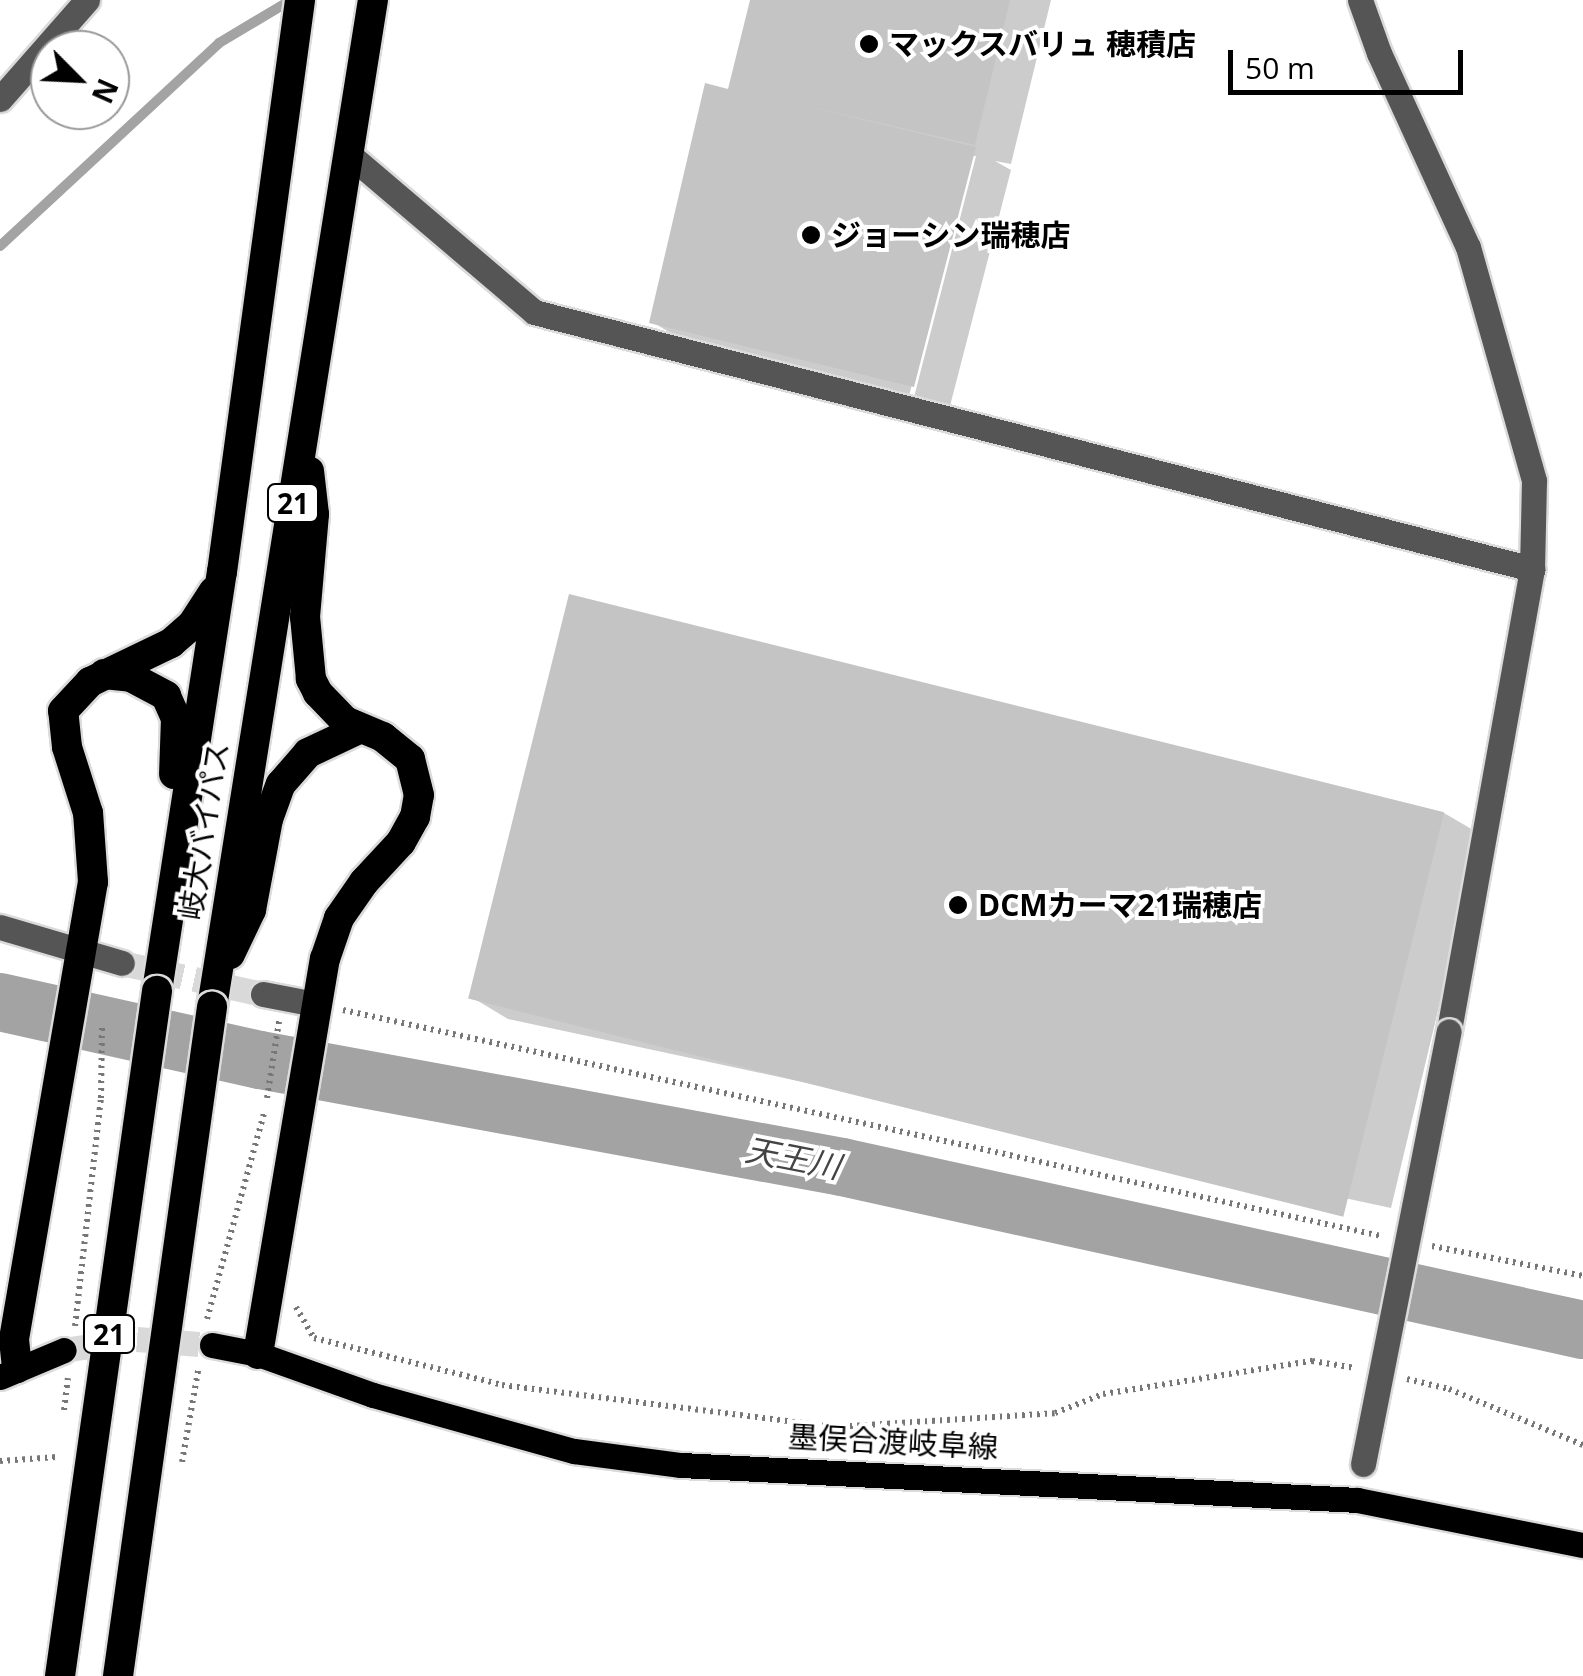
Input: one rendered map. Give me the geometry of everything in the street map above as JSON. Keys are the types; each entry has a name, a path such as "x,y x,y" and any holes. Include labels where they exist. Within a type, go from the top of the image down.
{"highway":[{"name":"岐大バイパス","path":"60,1676 157,991 222,572 300,0"},
{"name":"岐大バイパス","path":"118,1676 218,966 373,0"},
{"path":"258,1354 303,1108 315,1004 340,918 364,882 401,842 415,817 420,795 410,759 383,737 359,729 328,706 310,679 304,617 314,514 304,434"},
{"path":"8,1372 93,882 94,847 62,721 63,711 77,694 104,674 156,651 185,632 210,600 222,572"},
{"path":"104,674 141,681 166,696 173,706 176,752 172,818 181,846"},
{"path":"218,966 236,946 251,910 268,819 281,784 308,753 359,729"}],"main road":[{"name":"墨俣合渡岐阜線","path":"206,1342 258,1354 374,1395 592,1454 681,1465 1357,1500 1583,1545"},
{"path":"8,1372 69,1351"}],"street":[{"path":"0,98 87,0"},
{"path":"1357,1500 1449,1032 1532,569 1534,481 1472,260 1378,52 1360,0"},
{"path":"351,156 534,312 1532,569"},
{"path":"0,927 78,962 122,963"},
{"path":"273,996 315,1004"}],"path":[{"path":"181,1468 206,1342 258,1125 264,1115 273,996"},
{"path":"315,1004 1394,1238"},
{"path":"62,1419 101,1098 102,1010"},
{"path":"265,1150 267,1131"},
{"path":"1413,1242 1583,1276"},
{"path":"276,1264 296,1268 296,1309 314,1338 502,1385 834,1427 1054,1413 1103,1394 1312,1361 1359,1368"},
{"path":"1397,1376 1448,1389 1583,1445"},
{"path":"56,1474 60,1438"},
{"path":"0,1461 57,1457"}],"building":[{"name":"ジョーシン瑞穂店","path":"750,0 1010,0 975,145 781,100 976,147 914,387 649,323 705,83 728,89"},
{"name":"DCMカーマ21瑞穂店","path":"569,594 1444,812 1343,1217 468,999"}],"waterway":[{"path":"0,246 219,43 291,0"},
{"name":"天王川","path":"0,1002 260,1060 842,1167 1583,1330"}],"tunnel":[{"path":"122,963 263,994"},
{"path":"64,1350 137,1339 212,1345"}],"place":[{"name":"マックスバリュ 穂積店","path":"869,44"},
{"name":"ジョーシン瑞穂店","path":"811,235"},
{"name":"DCMカーマ21瑞穂店","path":"958,905"}]}
